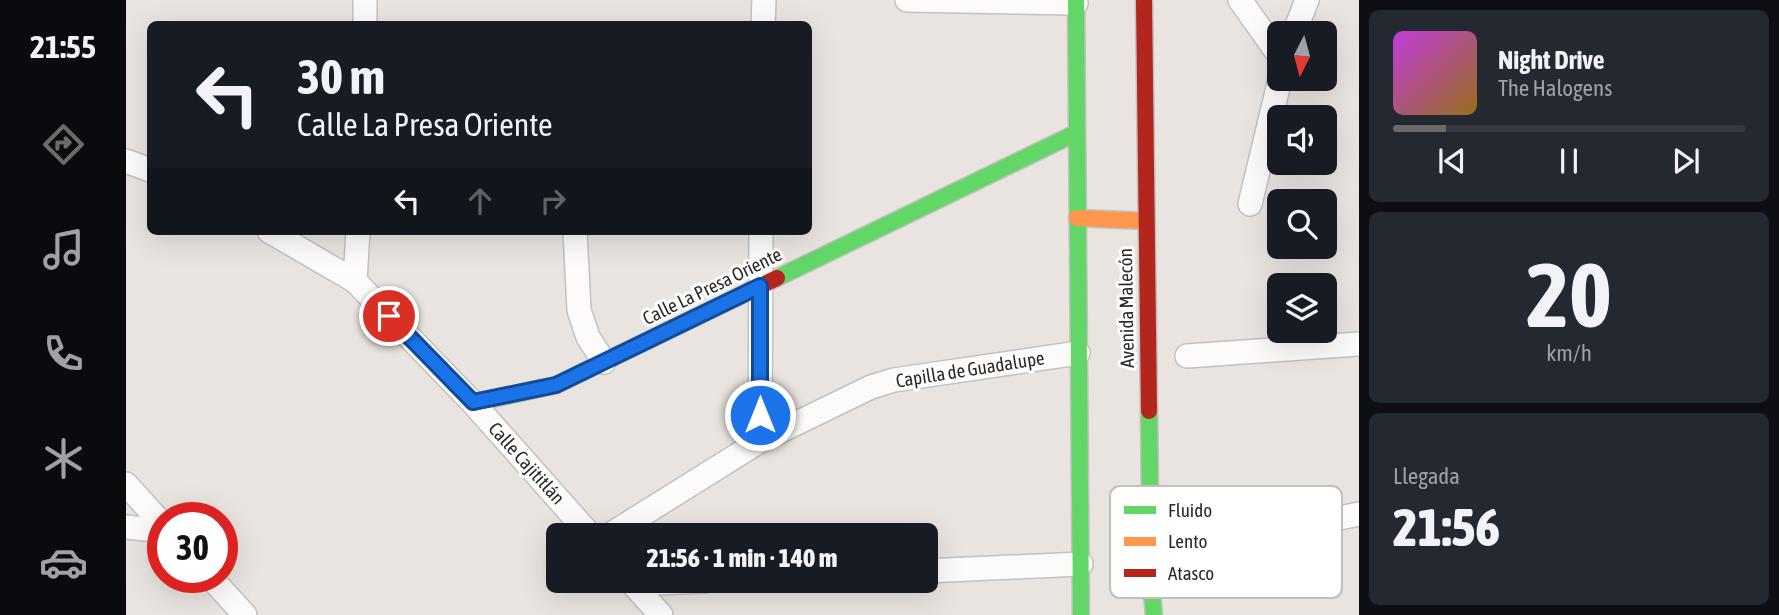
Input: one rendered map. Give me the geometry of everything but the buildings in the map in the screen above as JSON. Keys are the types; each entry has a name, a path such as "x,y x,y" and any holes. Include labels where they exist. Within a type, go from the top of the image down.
{"main road":[{"name":"Avenida Malecón","path":"1144,0 1150,486"},
{"path":"1076,1 1081,615"},
{"name":"Calle La Presa Oriente","path":"473,402 556,385 1076,133"},
{"path":"1077,218 1146,221"}],"street":[{"path":"365,0 365,21"},
{"path":"763,21 764,0"},
{"path":"906,0 1076,1"},
{"path":"1240,0 1267,38"},
{"path":"1299,21 1307,0"},
{"path":"1250,204 1277,91"},
{"path":"126,161 147,169"},
{"name":"Calle Cajititlán","path":"276,235 355,281 473,402 580,523"},
{"path":"355,281 358,235"},
{"path":"575,235 579,310 587,337 604,362"},
{"path":"760,441 761,235"},
{"path":"1187,356 1359,344"},
{"name":"Capilla de Guadalupe","path":"629,523 760,441 871,387 894,380 1078,353"},
{"path":"126,484 147,507"},
{"path":"126,527 147,529"},
{"path":"938,570 1080,564"},
{"path":"225,593 245,615"},
{"path":"641,593 661,615"}],"traffic: fast":[{"path":"1076,0 1081,615"},
{"path":"777,278 1076,133"},
{"path":"1149,411 1150,486"},
{"path":"1152,598 1154,615"}],"traffic: slow":[{"path":"1077,218 1146,221"}],"traffic: jam":[{"path":"1144,0 1149,411"},
{"path":"473,403 556,385 777,278"}],"route":[{"path":"389,316 473,402 556,385 760,286 760,415"}]}
